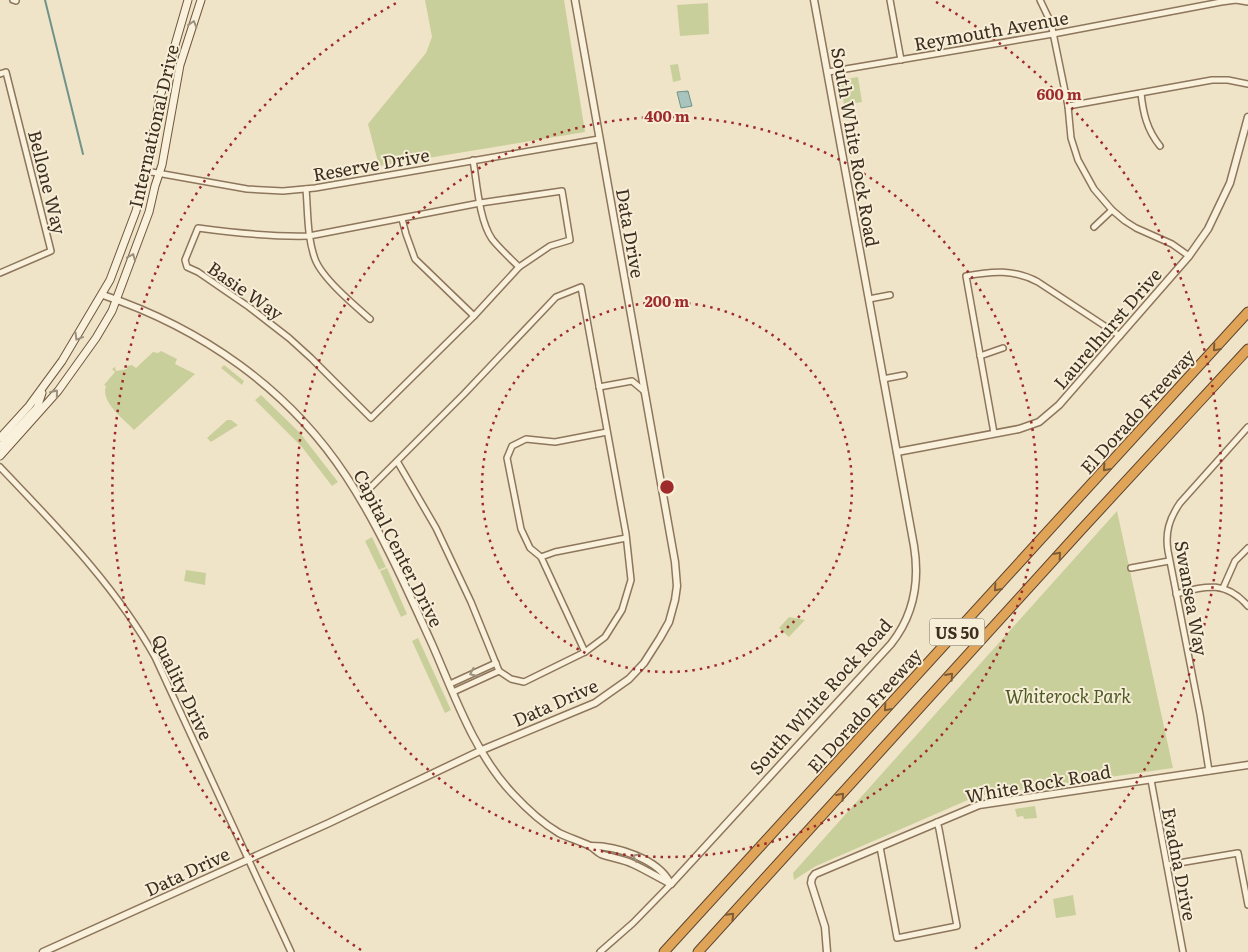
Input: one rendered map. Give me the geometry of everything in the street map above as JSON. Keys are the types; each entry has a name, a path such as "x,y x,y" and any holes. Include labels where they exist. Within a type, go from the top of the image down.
{"highway":[{"name":"El Dorado Freeway","path":"664,952 1248,312"},
{"name":"US 50","path":"698,952 1248,349"}],"main road":[{"name":"International Drive","path":"0,438 29,406 65,358 103,295 118,262 136,211 146,171 160,97 188,0"},
{"name":"International Drive","path":"0,456 58,391 96,338 112,311 149,212 162,165 180,65 201,0"},
{"path":"0,447 36,408 46,384"}],"street":[{"name":"Data Drive","path":"43,952 329,823 482,750 588,707 620,687 644,663 669,622 677,586 675,562 575,0"},
{"name":"South White Rock Road","path":"671,884 891,644 902,628 914,598 917,561 814,0"},
{"path":"890,0 901,60"},
{"path":"1040,0 1051,23 1068,106 1071,138 1078,160 1094,190 1112,210 1136,228 1172,244 1189,256"},
{"name":"Reymouth Avenue","path":"828,72 1053,34 1221,2 1236,0 1248,2"},
{"name":"Bellone Way","path":"0,74 6,72 51,251 0,273"},
{"path":"1068,106 1212,80 1228,80 1248,84"},
{"path":"1141,93 1146,123 1152,136 1160,146"},
{"name":"Laurelhurst Drive","path":"897,452 1026,427 1039,422 1059,406 1189,256 1208,229 1224,198 1236,166 1248,117"},
{"name":"Reserve Drive","path":"146,171 247,190 283,191 306,189 599,138"},
{"path":"473,160 485,224 491,237 520,267"},
{"path":"306,189 309,236 315,258 326,276 370,318"},
{"name":"Basie Way","path":"562,191 570,240 550,246 520,267 474,316 371,418 311,358 288,338 249,307 198,272 187,267 185,260 198,228 278,236 309,236 402,219 480,203 562,191"},
{"path":"1094,227 1112,210"},
{"path":"402,219 415,259 474,316"},
{"path":"994,433 966,276 989,272 1011,272 1032,279 1120,336"},
{"path":"360,498 397,461 464,394 556,297 581,287 626,538 631,580 622,610 605,637 585,652 524,682 512,679 499,671 474,608 436,528 397,461"},
{"name":"Capital Center Drive","path":"103,295 183,328 224,353 261,381 312,432 341,469 360,498 421,620 453,692 482,750 502,780 523,804 558,832 600,853 633,864 671,884"},
{"path":"869,299 890,295"},
{"path":"980,356 1003,348"},
{"path":"883,379 904,374"},
{"path":"599,387 632,381 644,390"},
{"name":"Swansea Way","path":"1209,771 1200,714 1169,561 1167,532 1168,524 1175,511 1248,427"},
{"path":"585,652 541,557 530,548 521,529 506,458 512,446 526,439 555,442 607,432"},
{"name":"Quality Drive","path":"0,467 109,587 141,633 154,657 291,952"},
{"path":"541,557 555,552 626,538"},
{"path":"1223,588 1235,561 1248,548"},
{"path":"1131,568 1169,561"},
{"path":"1176,594 1203,586 1223,588 1233,592 1248,606"},
{"path":"450,684 496,663"},
{"path":"453,692 499,671"},
{"name":"White Rock Road","path":"827,952 825,927 811,883 815,874 979,805 1248,765"},
{"name":"Evadna Drive","path":"1151,780 1183,952"},
{"path":"880,846 897,938 957,926 937,822"},
{"path":"1167,865 1238,853 1248,905"},
{"path":"600,952 633,924 671,884"}],"green space":[{"path":"425,0 564,0 585,132 379,166 368,124 426,53 432,37"},
{"path":"708,3 709,34 680,36 677,5"},
{"path":"678,64 681,80 673,82 670,65"},
{"path":"858,77 862,102 844,105 840,80"},
{"path":"161,351 177,359 175,364 195,374 134,430 106,398 106,386 104,385 115,372 112,369 115,367 116,371 127,369 127,366 132,365 136,368 153,352 158,353"},
{"path":"224,365 244,381 242,385 221,368"},
{"path":"261,395 300,433 338,482 332,486 302,447 255,400"},
{"path":"227,420 231,420 238,425 211,442 207,438"},
{"name":"Whiterock Park","path":"1117,511 1173,768 977,796 816,866 794,880 793,873"},
{"path":"372,537 386,567 379,570 365,541"},
{"path":"387,568 407,614 401,617 380,571"},
{"path":"186,570 206,573 205,585 184,581"},
{"path":"789,617 805,620 789,637 779,628"},
{"path":"418,638 451,710 445,713 412,641"},
{"path":"1035,806 1037,818 1024,819 1023,816 1017,817 1015,809"},
{"path":"1073,895 1076,915 1056,918 1053,899"}],"water":[{"path":"688,91 692,106 681,108 677,92"}],"waterway":[{"path":"45,0 83,154"}]}
